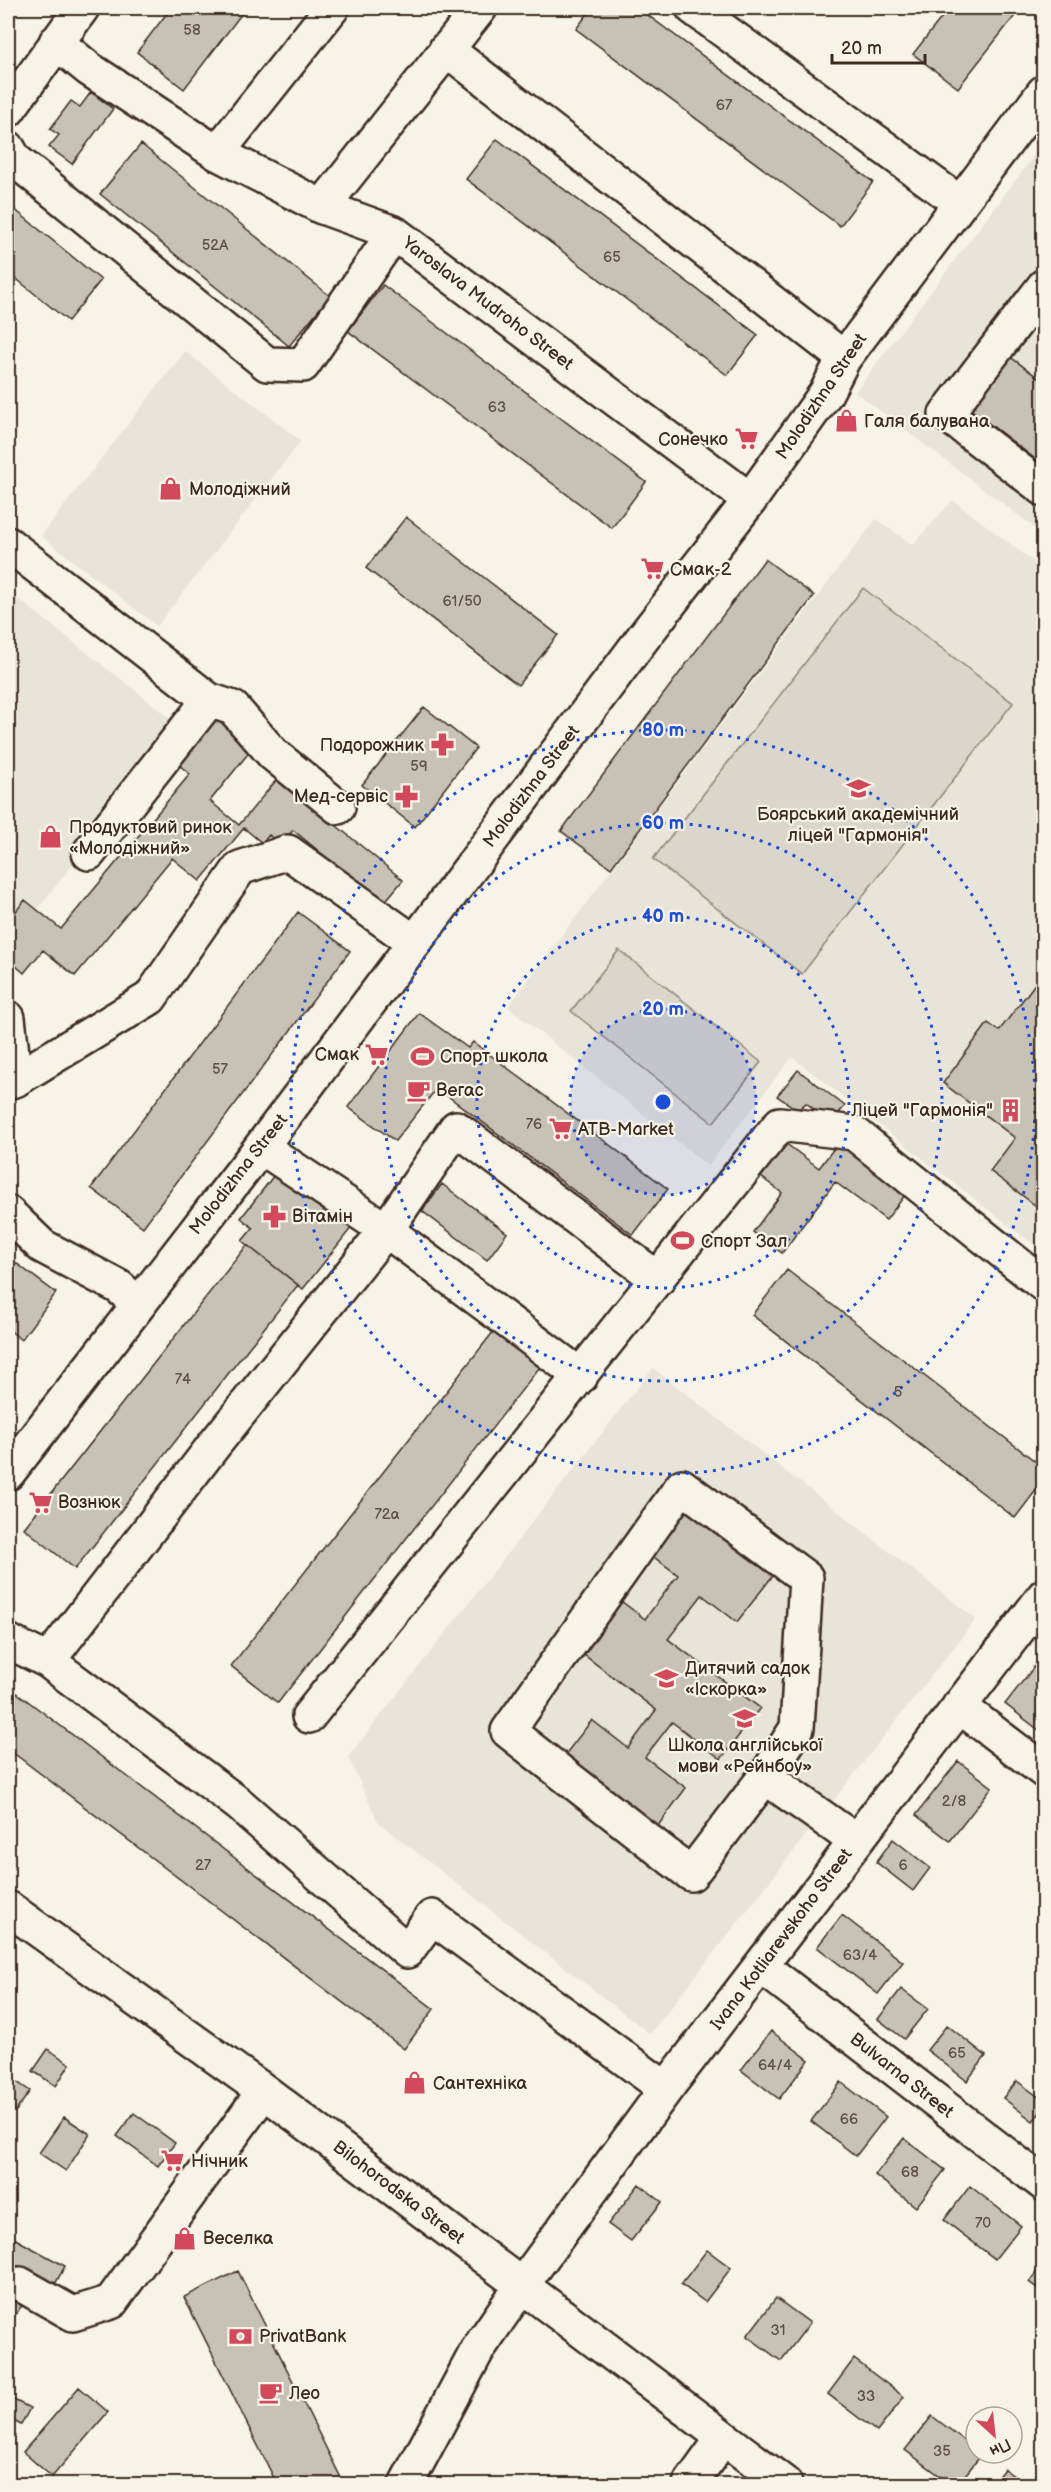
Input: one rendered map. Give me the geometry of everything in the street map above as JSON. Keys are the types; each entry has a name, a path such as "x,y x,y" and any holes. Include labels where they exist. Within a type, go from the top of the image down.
{"street":[{"path":"8,110 82,8"},
{"path":"217,153 332,8"},
{"path":"322,207 480,8"},
{"path":"693,8 960,203"},
{"path":"56,42 89,69 217,153 322,207 393,233"},
{"path":"446,49 843,358"},
{"name":"Molodizhna Street","path":"8,1473 261,1147 642,639 750,500 826,393 843,358 1044,92"},
{"name":"Yaroslava Mudroho Street","path":"8,148 15,160 267,364 303,365 393,233 750,500"},
{"path":"1044,286 946,414 1044,489"},
{"path":"8,544 209,700 233,708 273,754 338,807"},
{"path":"89,853 209,700"},
{"path":"8,1018 11,1081 150,998 240,868 288,852 414,942"},
{"path":"309,1716 780,1124 854,1133 1044,1285"},
{"path":"48,1661 214,1445 386,1230 456,1128 658,1280"},
{"path":"261,1147 386,1230 581,1376"},
{"path":"8,1214 42,1246 119,1287 137,1304"},
{"path":"682,1486 806,1578 797,1728 765,1778 691,1874 508,1731 682,1486"},
{"name":"Ivana Kotliarevskoho Street","path":"406,2484 478,2349 522,2285 666,2089 1044,1596"},
{"path":"8,1641 48,1661 239,1804 407,1951 432,1917 666,2089"},
{"path":"959,1706 1044,1771"},
{"path":"765,1778 856,1841"},
{"name":"Bilohorodska Street","path":"11,1920 264,2091 785,2484"},
{"name":"Bulvarna Street","path":"761,1966 1044,2184"},
{"path":"20,2284 73,2314 111,2302 264,2091"},
{"path":"690,2484 723,2438"}],"shaded area":[{"path":"1043,144 1043,534 855,392"},
{"name":"Молодіжний","path":"185,351 301,441 157,626 41,536"},
{"name":"Боярський академічний ліцей \"Гармонія\"","path":"953,500 1043,569 1043,1252 792,1057 708,1166 508,1007 876,519 913,545"},
{"path":"863,588 1013,703 802,974 653,859"},
{"name":"Продуктовий ринок «Молодіжний»","path":"17,598 182,727 8,946 8,610"},
{"path":"619,950 761,1062 713,1123 571,1011"},
{"path":"653,1368 976,1619 650,2034 379,1823 348,1757"}],"building":[{"path":"171,8 246,8 184,89 137,52"},
{"path":"592,8 638,8 873,182 840,226 576,29"},
{"path":"949,8 1021,8 958,88 913,54"},
{"path":"91,92 113,109 72,164 49,147 59,135 50,129 71,101 80,107"},
{"path":"497,139 758,335 727,375 466,179"},
{"path":"141,144 330,296 289,346 100,194"},
{"path":"8,204 101,280 68,321 8,272"},
{"path":"383,285 646,482 612,528 348,331"},
{"path":"1005,353 1044,382 1044,457 1039,462 965,405"},
{"path":"406,517 558,635 518,685 366,568"},
{"path":"765,559 814,596 611,868 561,831"},
{"path":"424,707 476,748 415,827 362,785"},
{"path":"215,712 255,745 210,801 239,825 278,778 403,880 383,904 293,830 281,845 269,835 262,843 244,828 200,881 172,858 75,976 43,950 24,973 8,959 8,921 25,900 61,929 190,774 174,761"},
{"path":"298,912 350,951 143,1227 91,1188"},
{"name":"Ліцей \"Гармонія\"","path":"1044,972 1044,1212 990,1171 1015,1138 943,1083 988,1023 999,1031"},
{"path":"419,1013 468,1048 473,1042 668,1189 633,1235 437,1088 395,1141 348,1107"},
{"path":"798,1070 845,1106 831,1122 806,1103 798,1110 777,1096"},
{"path":"781,1140 819,1168 838,1143 906,1194 886,1220 835,1182 782,1253 753,1232 782,1193 756,1173"},
{"path":"278,1170 352,1227 303,1289 242,1241 253,1228 241,1218"},
{"path":"442,1184 507,1233 487,1260 422,1211"},
{"path":"247,1245 298,1285 75,1569 24,1528"},
{"path":"8,1257 56,1293 21,1340 8,1329"},
{"path":"787,1270 1044,1468 1044,1480 1015,1518 752,1315"},
{"path":"497,1327 543,1363 278,1703 231,1666"},
{"name":"Дитячий садок «Іскорка»","path":"686,1499 778,1569 737,1622 702,1595 668,1639 760,1708 721,1759 672,1722 645,1757 686,1788 657,1827 564,1756 592,1720 628,1748 656,1710 575,1648 614,1596 645,1619 678,1575 647,1552"},
{"path":"1037,1663 1044,1668 1044,1734 1005,1704"},
{"path":"8,1686 434,2009 404,2049 8,1749"},
{"path":"958,1761 992,1787 950,1841 916,1815"},
{"path":"893,1839 930,1868 913,1891 876,1862"},
{"path":"842,1915 903,1962 878,1994 817,1947"},
{"path":"901,1989 928,2009 904,2039 878,2019"},
{"path":"947,2025 986,2056 967,2081 927,2050"},
{"path":"771,2031 809,2060 779,2099 741,2070"},
{"path":"48,2049 70,2064 56,2086 33,2071"},
{"path":"8,2076 30,2091 16,2111 8,2105"},
{"path":"1017,2081 1044,2101 1044,2108 1033,2121 1003,2098"},
{"path":"841,2082 886,2117 856,2156 811,2121"},
{"path":"134,2113 175,2143 158,2166 117,2136"},
{"path":"64,2117 90,2134 66,2171 39,2153"},
{"path":"904,2138 945,2170 916,2207 875,2175"},
{"path":"639,2184 662,2202 631,2241 608,2224"},
{"path":"970,2186 1021,2226 995,2259 944,2220"},
{"path":"8,2235 65,2266 54,2286 8,2261"},
{"path":"707,2250 731,2268 705,2302 681,2284"},
{"path":"1044,2262 1044,2293 1029,2282"},
{"path":"238,2271 344,2484 277,2484 184,2297"},
{"path":"8,2293 23,2304 8,2325"},
{"path":"776,2298 810,2323 781,2361 747,2336"},
{"path":"854,2359 904,2397 877,2432 828,2394"},
{"path":"79,2387 108,2412 52,2477 23,2452"},
{"path":"8,2397 30,2408 21,2425 8,2418"},
{"path":"932,2416 964,2440 964,2465 973,2465 958,2484 951,2484 905,2450"},
{"path":"1004,2469 1025,2484 992,2484"}],"place":[{"name":"Галя балувана","path":"846,421"},
{"name":"Сонечко","path":"746,439"},
{"name":"Молодіжний","path":"171,489"},
{"name":"Смак-2","path":"652,569"},
{"name":"Подорожник","path":"442,745"},
{"name":"Боярський академічний ліцей \"Гармонія\"","path":"858,788"},
{"name":"Мед-сервіс","path":"406,796"},
{"name":"Продуктовий ринок «Молодіжний»","path":"51,837"},
{"name":"Смак","path":"377,1054"},
{"name":"Спорт школа","path":"422,1056"},
{"name":"Вегас","path":"418,1090"},
{"name":"Ліцей \"Гармонія\"","path":"1011,1110"},
{"name":"ATB-Market","path":"560,1129"},
{"name":"Вітамін","path":"274,1216"},
{"name":"Спорт Зал","path":"683,1241"},
{"name":"Вознюк","path":"40,1502"},
{"name":"Дитячий садок «Іскорка»","path":"667,1678"},
{"name":"Школа англійської мови «Рейнбоу»","path":"745,1719"},
{"name":"Сантехніка","path":"415,2083"},
{"name":"Нічник","path":"173,2161"},
{"name":"Веселка","path":"185,2238"},
{"name":"PrivatBank","path":"241,2336"},
{"name":"Лео","path":"271,2393"}]}
